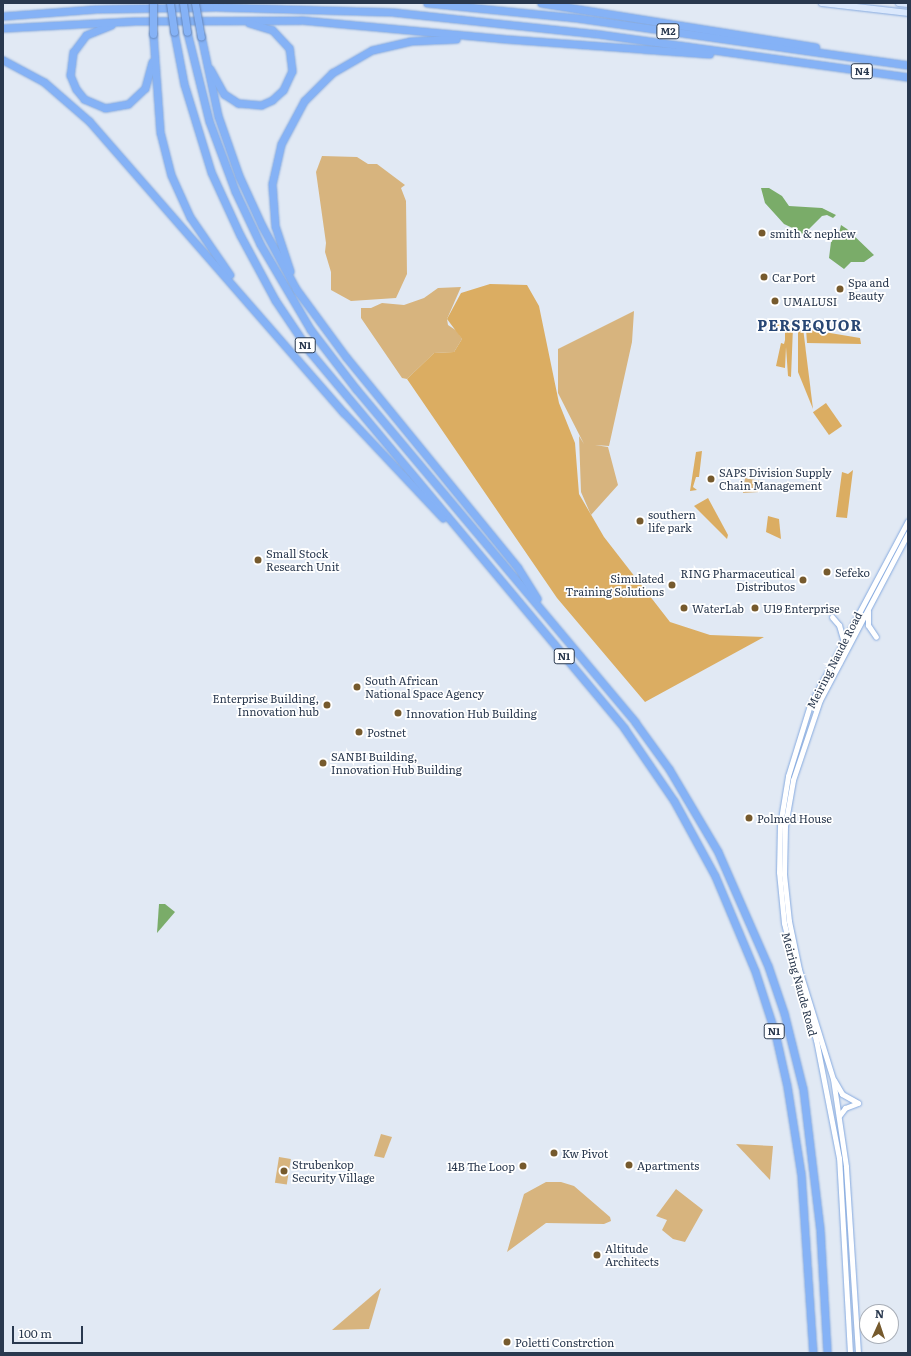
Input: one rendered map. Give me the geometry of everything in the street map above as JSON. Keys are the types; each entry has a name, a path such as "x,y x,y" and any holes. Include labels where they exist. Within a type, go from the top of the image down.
{"highway":[{"path":"153,3 160,132 175,187 201,235 271,329"},
{"name":"N1","path":"170,3 184,84 211,172 240,235 275,300 310,352 624,728 653,769 697,841 743,939 775,1033 797,1139 813,1353"},
{"name":"N1","path":"183,3 187,32 209,121 234,192 260,244 294,303 356,388 635,722 669,769 718,852 768,966 795,1056 809,1125 820,1230 827,1353"},
{"path":"195,3 216,108 239,176 280,261 316,318 518,568 530,585 539,606"},
{"name":"M2","path":"427,3 577,18 908,65"},
{"path":"541,3 908,61"},
{"path":"553,3 561,6"},
{"name":"M2","path":"3,16 103,9 216,7 392,12 598,34 816,64"},
{"path":"197,20 263,25 277,33 287,45 292,57 292,72 286,86 276,97 260,105 244,105 230,99 212,76 201,37"},
{"path":"3,28 197,20 318,21 506,39 673,51 816,64"},
{"path":"154,35 150,77 142,93 133,101 119,107 105,108 89,102 76,89 70,71 71,58 76,46 86,35 108,26 159,21"},
{"path":"316,318 284,256 272,209 273,175 278,154 289,126 304,101 338,69 382,47 422,40 506,39"},
{"path":"3,60 44,82 85,117 344,413 437,512 508,595 524,608"},
{"name":"N4","path":"816,64 908,77"}],"main road":[{"path":"822,3 908,13"},
{"path":"899,3 908,4"}],"street":[{"name":"Meiring Naude Road","path":"850,1353 838,1158 816,1040 789,946 780,897 779,856 784,800 794,751 810,705 843,640 908,521"},
{"name":"Meiring Naude Road","path":"858,1353 846,1166 833,1079 791,933 784,874 785,826 793,780 813,718 869,606 908,533"},
{"path":"869,606 868,623 876,637"},
{"path":"832,617 840,625 843,640"},
{"path":"833,1079 842,1094 858,1103 844,1108 838,1118"}],"shaded area":[{"path":"322,156 357,157 368,164 377,164 405,185 401,188 406,201 407,274 396,298 351,301 331,290 331,272 325,252 326,243 316,172"},
{"path":"761,188 769,188 782,196 789,206 822,208 836,215 833,218 827,215 822,216 808,230 807,237 804,239 801,232 784,224 765,203"},
{"path":"841,225 874,255 864,262 851,262 844,269 829,258 831,242 839,233"},
{"path":"490,284 527,285 539,306 559,403 575,443 579,494 604,537 670,622 710,635 764,637 645,702 557,598 407,379 434,353 454,352 462,339 447,319 461,293"},
{"path":"461,287 447,319 448,325 457,331 462,339 454,352 434,353 407,379 402,378 361,318 361,308 371,308 382,303 404,305 424,298 438,288"},
{"path":"634,311 632,342 609,446 595,445 608,447 618,485 591,515 581,492 579,436 584,444 558,393 558,349"},
{"path":"761,320 793,327 791,377 788,376 786,347 785,368 776,366 781,343 784,344 785,332 790,332 758,323"},
{"path":"798,328 803,328 813,409 798,372"},
{"path":"806,329 860,338 861,344 807,343"},
{"path":"826,403 842,426 829,435 813,412"},
{"path":"702,451 699,477 696,477 693,487 697,490 690,491 696,452"},
{"path":"853,470 847,518 836,517 842,472 848,474"},
{"path":"745,478 760,481 759,492 743,493"},
{"path":"708,498 728,535 727,539 694,506"},
{"path":"768,516 779,519 781,539 766,532"},
{"path":"159,904 165,904 175,912 157,933"},
{"path":"381,1134 392,1137 384,1158 374,1156"},
{"path":"736,1144 773,1146 770,1180"},
{"name":"Strubenkop Security Village","path":"279,1157 291,1159 287,1185 275,1183"},
{"path":"546,1182 561,1182 574,1186 610,1217 611,1221 604,1224 546,1223 507,1252 524,1194"},
{"path":"676,1189 703,1210 685,1242 673,1239 662,1230 667,1220 656,1216"},
{"path":"381,1288 369,1329 332,1330"}],"place":[{"name":"smith & nephew","path":"762,233"},
{"name":"Car Port","path":"764,277"},
{"name":"Spa and Beauty","path":"840,289"},
{"name":"UMALUSI","path":"775,301"},
{"name":"SAPS Division Supply Chain Management","path":"711,479"},
{"name":"southern life park","path":"640,521"},
{"name":"Small Stock Research Unit","path":"258,560"},
{"name":"Sefeko","path":"827,572"},
{"name":"RING Pharmaceutical Distributos","path":"803,580"},
{"name":"Simulated Training Solutions","path":"672,585"},
{"name":"WaterLab","path":"684,608"},
{"name":"U19 Enterprise","path":"755,608"},
{"name":"South African National Space Agency","path":"357,687"},
{"name":"Enterprise Building, Innovation hub","path":"327,705"},
{"name":"Innovation Hub Building","path":"398,713"},
{"name":"Postnet","path":"359,732"},
{"name":"SANBI Building, Innovation Hub Building","path":"323,763"},
{"name":"Polmed House","path":"749,818"},
{"name":"Kw Pivot","path":"554,1153"},
{"name":"Apartments","path":"629,1165"},
{"name":"14B The Loop","path":"523,1166"},
{"name":"Strubenkop Security Village","path":"284,1171"},
{"name":"Altitude Architects","path":"597,1255"},
{"name":"Poletti Constrction","path":"507,1342"}],"district":[{"name":"PERSEQUOR","path":"810,325"}]}
